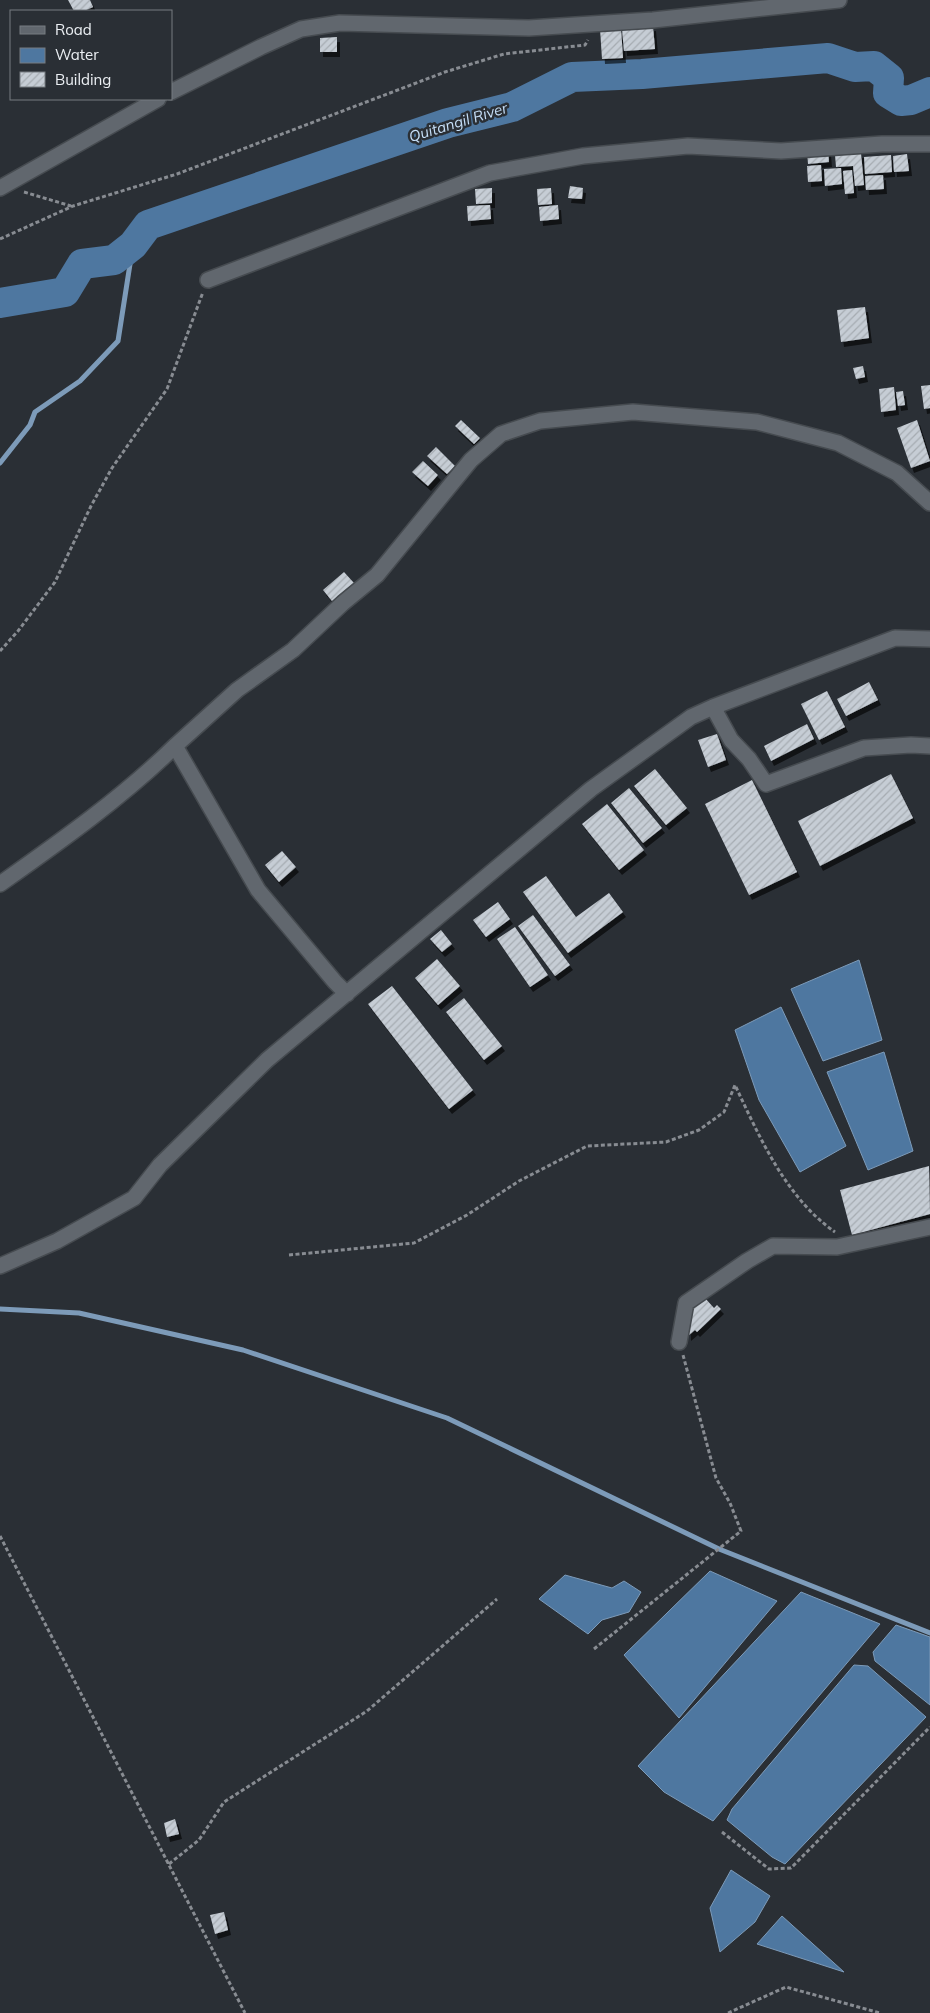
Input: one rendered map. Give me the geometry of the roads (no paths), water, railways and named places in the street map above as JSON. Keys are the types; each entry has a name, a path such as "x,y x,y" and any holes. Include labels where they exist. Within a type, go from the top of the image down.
{"street":[{"path":"172,92 301,29 340,23 529,28 653,20 839,0"},
{"path":"2,188 156,100"},
{"path":"208,280 490,173 509,169 583,156 688,146 781,152 882,144 930,144"},
{"path":"0,884 105,806 153,767 237,690 293,650 343,603 377,575 471,460 501,434 540,421 632,412 757,422 838,443 897,473 930,503"},
{"path":"0,1266 57,1241 134,1198 160,1165 267,1060 591,789 690,717 713,706 895,638 930,639"},
{"path":"713,706 731,740 749,759 766,784 864,748 911,745 930,746"},
{"path":"175,746 258,890 347,994"},
{"path":"680,1342 686,1303 746,1261 773,1246 837,1247 930,1227"}],"water":[{"path":"859,960 882,1040 823,1061 791,989"},
{"path":"781,1007 846,1146 800,1172 759,1100 735,1030"},
{"path":"884,1052 913,1151 868,1170 827,1072"},
{"path":"710,1571 777,1601 679,1718 624,1655"},
{"path":"565,1575 612,1588 624,1581 641,1592 629,1612 602,1620 588,1634 539,1599"},
{"path":"801,1592 880,1624 713,1821 664,1792 638,1766"},
{"path":"896,1625 930,1637 930,1705 875,1661 873,1652"},
{"path":"854,1665 868,1666 926,1717 785,1864 772,1857 727,1820 732,1809"},
{"path":"731,1870 770,1896 755,1922 720,1952 710,1908"},
{"path":"782,1916 844,1972 757,1944"}],"waterway":[{"name":"Quitangil River","path":"0,303 65,292 82,264 114,260 133,245 148,225 448,123 512,107 572,77 642,74 828,58 855,67 874,66 889,78 888,93 901,101 911,100 930,92"},
{"path":"0,463 30,425 35,412 80,381 118,341 133,245"},
{"path":"0,1309 79,1313 243,1350 447,1418 719,1549 930,1633"}]}
